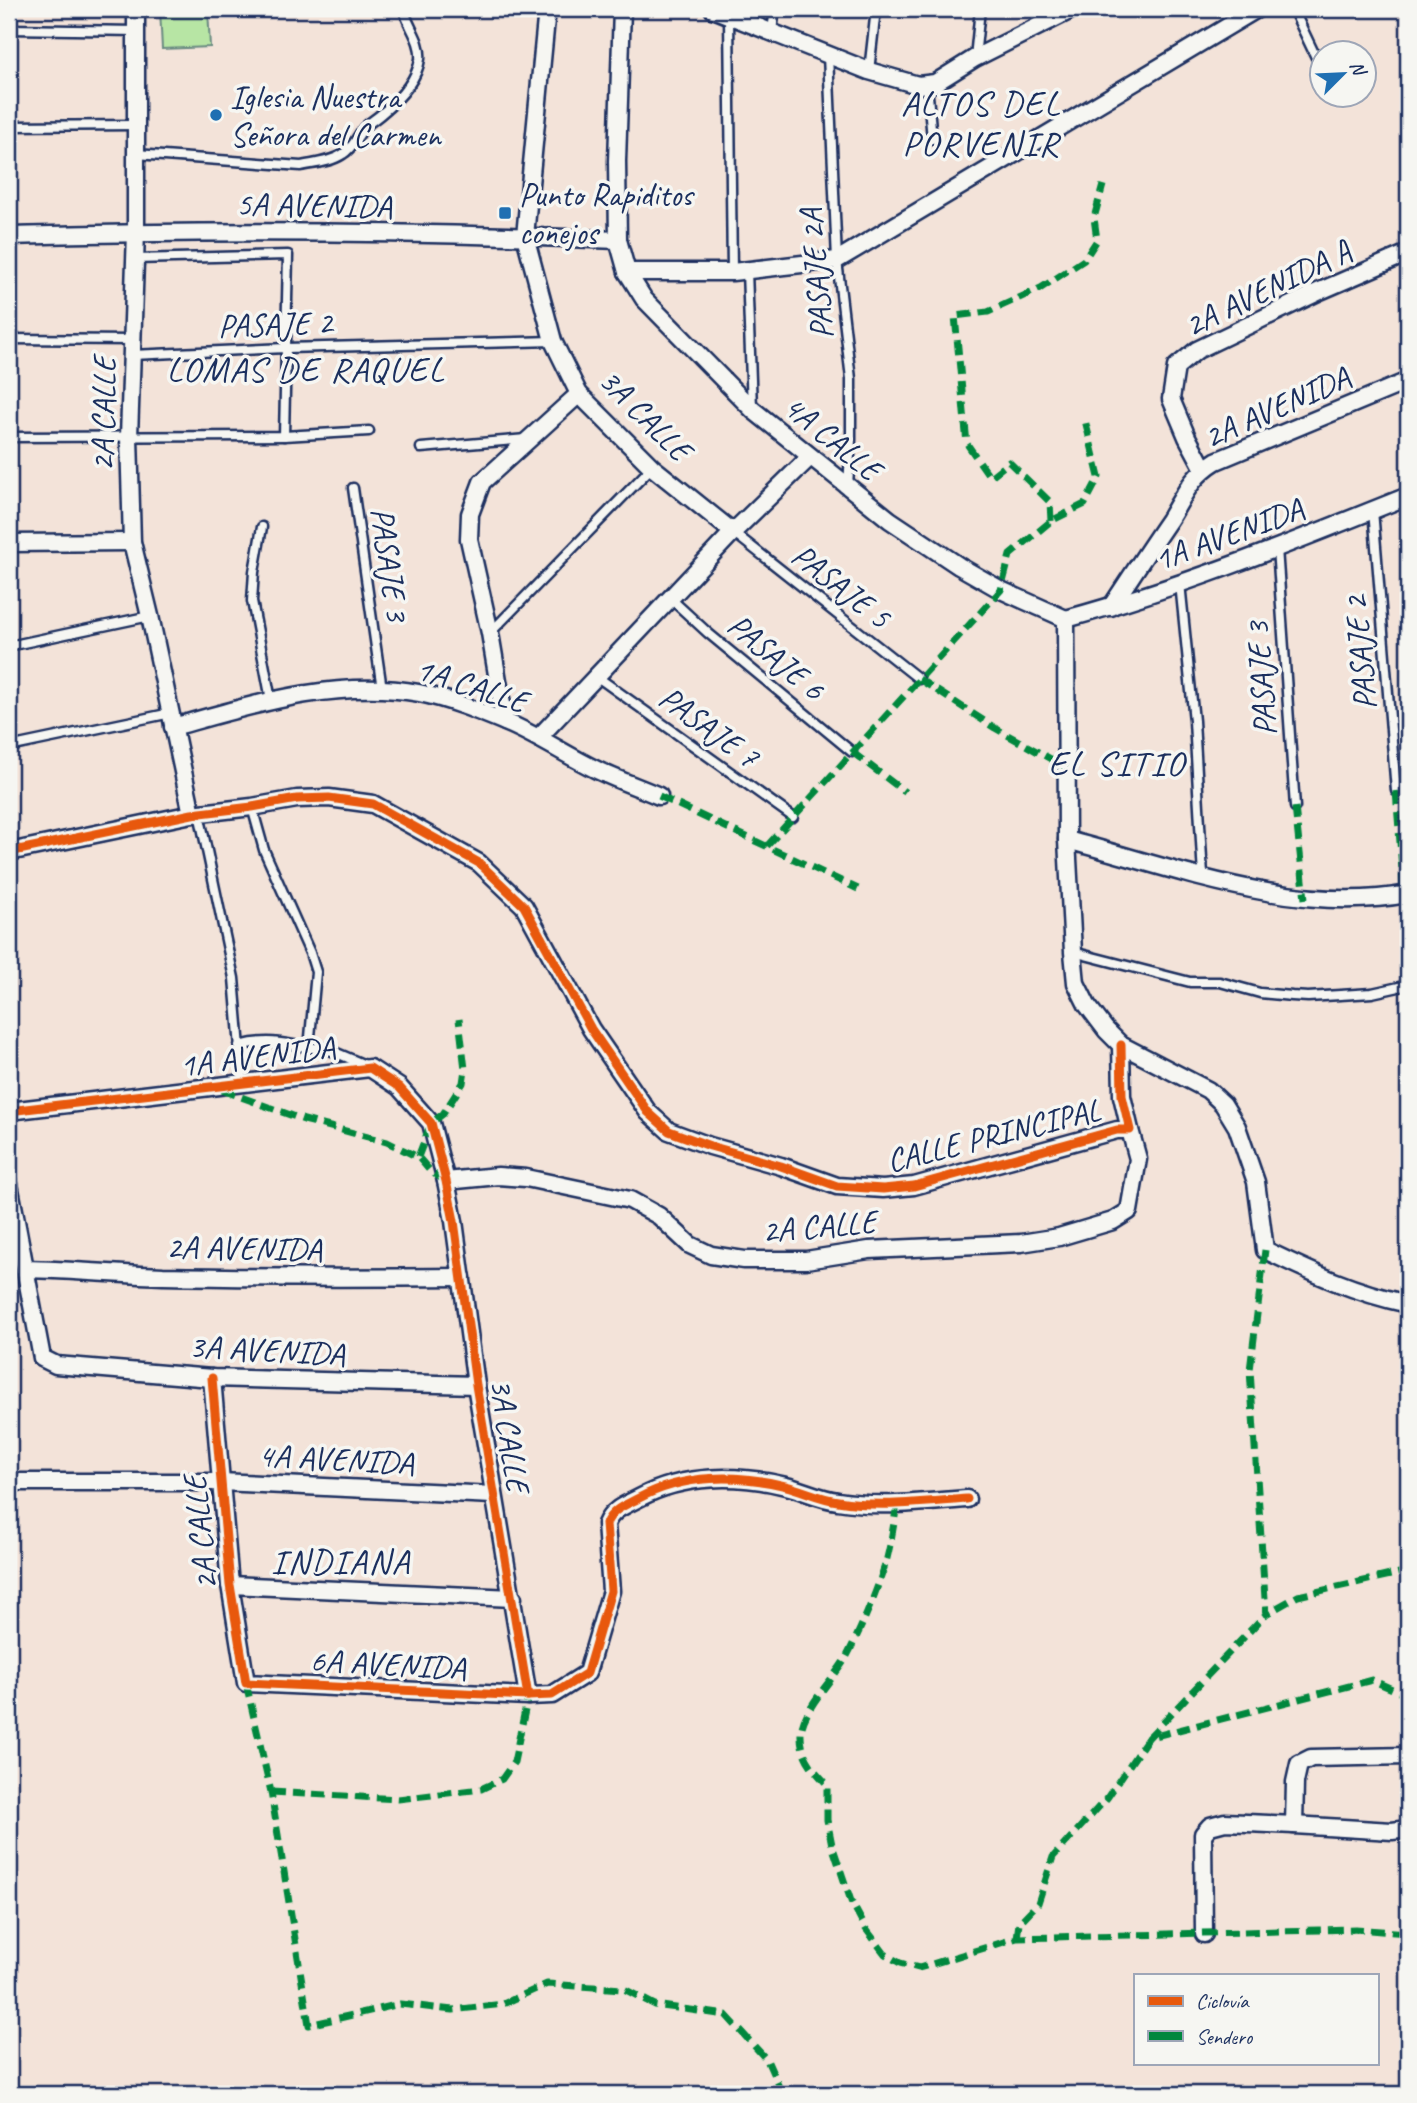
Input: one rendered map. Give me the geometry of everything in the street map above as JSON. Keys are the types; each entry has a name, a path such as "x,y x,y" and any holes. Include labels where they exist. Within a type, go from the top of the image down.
{"street":[{"name":"2A CALLE","path":"136,9 136,232 129,437 132,542 196,814"},
{"path":"525,236 547,9"},
{"name":"4A CALLE","path":"622,9 617,160 618,240 627,272 644,299 752,410 890,520 959,566 1001,590 1066,619"},
{"path":"713,9 869,71 918,85 935,83 975,58 1073,9"},
{"path":"627,272 739,272 837,260 1257,9"},
{"name":"5A AVENIDA","path":"9,236 136,232 525,236 618,240"},
{"name":"3A CALLE","path":"525,236 553,341 579,394 652,467 733,532"},
{"name":"2A AVENIDA A","path":"1204,469 1171,399 1176,367 1197,350 1320,291 1408,253"},
{"name":"2A AVENIDA","path":"1111,607 1189,484 1204,469 1216,461 1408,380"},
{"path":"505,722 490,633 469,539 470,514 482,482 579,394"},
{"path":"539,737 733,532 810,457"},
{"name":"1A AVENIDA","path":"1066,619 1111,607 1180,583 1408,496"},
{"path":"9,543 132,542"},
{"path":"1066,619 1067,840 1076,983 1087,1005 1121,1045 1209,1090 1223,1104 1237,1127 1256,1182 1265,1250 1330,1282 1408,1304"},
{"name":"1A CALLE","path":"172,720 271,699 318,693 382,689 419,693 505,722 539,737 595,769 659,796"},
{"name":"CALLE PRINCIPAL","path":"9,852 196,814 297,799 329,798 373,804 479,863 524,906 591,1029 649,1112 669,1131 837,1186 883,1189 914,1186 1117,1130 1130,1130 1122,1097 1121,1045"},
{"path":"1067,840 1203,877 1305,899 1380,899 1408,894"},
{"name":"1A AVENIDA","path":"9,1111 370,1068 399,1087 431,1123 446,1181"},
{"name":"2A CALLE","path":"446,1181 498,1176 526,1178 630,1200 659,1216 690,1245 711,1255 744,1260 806,1259 869,1250 1021,1243 1059,1237 1113,1221 1129,1211 1138,1159 1130,1130"},
{"name":"3A CALLE","path":"446,1181 462,1277 475,1385 528,1696"},
{"path":"10,1194 25,1269"},
{"name":"2A AVENIDA","path":"25,1269 90,1270 160,1276 462,1277"},
{"name":"3A AVENIDA","path":"25,1269 42,1358 56,1365 212,1378 475,1385"},
{"name":"2A CALLE","path":"212,1378 230,1585 246,1683"},
{"name":"6A AVENIDA","path":"246,1683 552,1695 587,1673 611,1591 607,1524 614,1511 647,1494 687,1480 732,1478 784,1486 837,1501 897,1504 967,1499"},
{"name":"4A AVENIDA","path":"9,1482 220,1482 493,1495"},
{"path":"230,1585 513,1598"},
{"path":"1294,1825 1295,1782 1299,1764 1311,1758 1408,1756"},
{"path":"1204,1934 1203,1834 1210,1826 1225,1822 1408,1829"}],"lane":[{"path":"136,154 301,166 342,155 353,145 364,127 404,92 415,73 420,58 416,34 406,21 404,9"},
{"path":"772,31 775,9"},
{"path":"869,71 876,9"},
{"path":"975,58 981,9"},
{"path":"1293,9 1308,41"},
{"path":"729,16 739,272 752,410"},
{"path":"9,29 137,32"},
{"name":"PASAJE 2A","path":"828,55 837,260 851,379 848,488"},
{"path":"927,84 932,139"},
{"path":"9,126 136,125"},
{"path":"135,259 288,254 284,436"},
{"name":"PASAJE 2","path":"9,338 132,348 286,348 553,341"},
{"path":"9,437 284,436 369,431"},
{"path":"421,448 529,439"},
{"path":"490,633 652,467"},
{"name":"PASAJE 3","path":"353,488 382,689"},
{"name":"PASAJE 2","path":"1373,510 1396,791"},
{"path":"262,527 252,601 271,699"},
{"name":"PASAJE 5","path":"733,532 919,679"},
{"name":"PASAJE 3","path":"1277,548 1295,807"},
{"path":"1180,583 1194,721 1203,877"},
{"name":"PASAJE 6","path":"670,598 708,634 852,752"},
{"path":"9,646 150,616"},
{"name":"PASAJE 7","path":"596,676 793,817"},
{"path":"9,747 172,720"},
{"path":"252,807 264,850 316,972 309,1048"},
{"path":"196,814 228,943 234,978 243,1085"},
{"path":"1073,952 1190,982 1220,982 1260,992 1292,996 1372,993 1408,985"},
{"path":"239,1046 257,1041 276,1041 309,1048 326,1048 370,1068"}],"green space":[{"path":"160,9 208,9 210,47 162,49"}],"marked path":[{"path":"1051,521 1050,502 1009,462 990,477 967,444 955,316 988,312 1041,288 1084,260 1097,240 1094,218 1103,185"},
{"path":"767,846 1001,590 1010,555 1051,521 1085,504 1099,477 1085,420"},
{"path":"919,679 995,728 1067,768"},
{"path":"852,752 905,792"},
{"path":"1396,791 1404,894"},
{"path":"659,796 858,889"},
{"path":"1295,807 1305,899"},
{"path":"418,1157 431,1123 443,1114 463,1083 465,1069 459,1019"},
{"path":"222,1090 304,1120 387,1142 418,1157 431,1172 446,1181"},
{"path":"1265,1250 1250,1370 1266,1614 1298,1596 1408,1571"},
{"path":"897,1504 886,1562 868,1610 842,1665 807,1714 801,1733 805,1755 812,1768 827,1784 827,1820 832,1845 851,1901 866,1929 885,1954 900,1963 919,1968 1017,1938 1355,1929 1408,1933"},
{"path":"1148,1738 1266,1614"},
{"path":"1017,1938 1019,1923 1038,1903 1053,1857 1107,1798 1148,1738 1372,1680 1408,1696"},
{"path":"246,1683 271,1792 309,2025 400,2004 453,2010 503,2004 547,1984 624,1989 655,2005 726,2015 767,2060 782,2094"},
{"path":"271,1792 398,1799 481,1789 502,1779 514,1762 528,1696"}],"cycle path":[{"path":"9,852 192,814 297,799 329,798 373,804 479,863 524,906 591,1029 648,1112 669,1131 837,1186 883,1189 914,1186 1117,1130 1130,1130 1122,1096 1121,1045"},
{"path":"9,1111 370,1068 399,1087 431,1123 454,1221 476,1385 528,1696"},
{"path":"212,1378 230,1585 246,1683 552,1695 587,1673 611,1591 606,1524 624,1505 674,1484 711,1478 767,1482 854,1503 902,1504 967,1499"}],"place":[{"name":"Iglesia Nuestra Señora del Carmen","path":"216,115"},
{"name":"Punto Rapiditos conejos","path":"505,213"}],"district":[{"name":"ALTOS DEL PORVENIR","path":"981,123"},
{"name":"LOMAS DE RAQUEL","path":"306,369"},
{"name":"EL SITIO","path":"1117,763"},
{"name":"INDIANA","path":"341,1561"}]}
